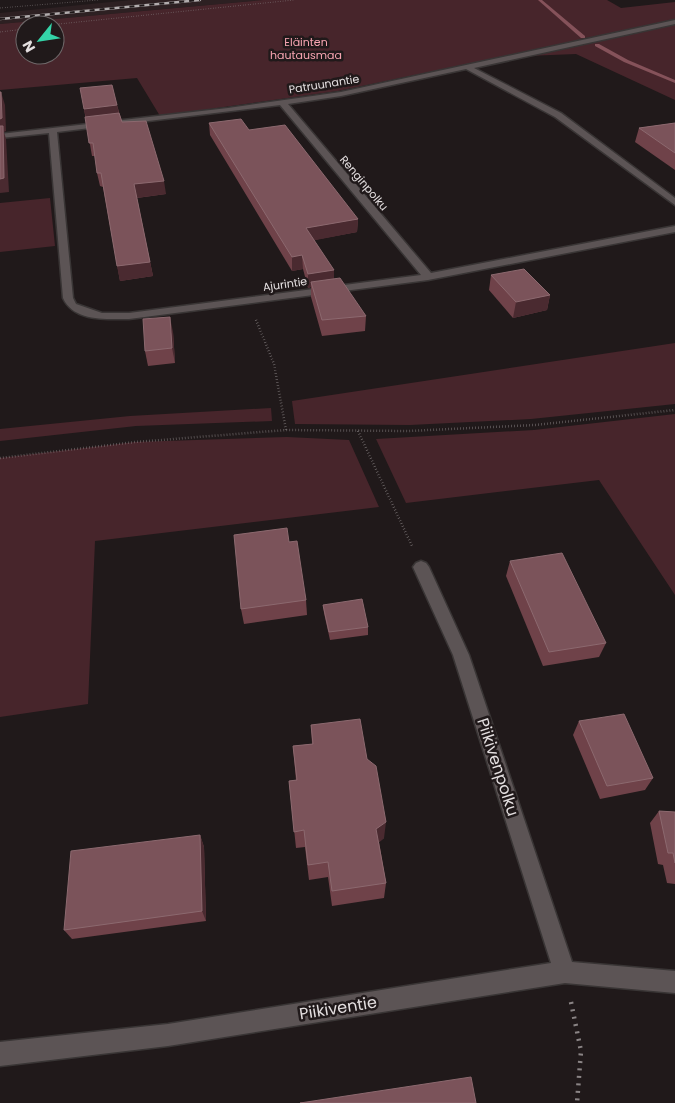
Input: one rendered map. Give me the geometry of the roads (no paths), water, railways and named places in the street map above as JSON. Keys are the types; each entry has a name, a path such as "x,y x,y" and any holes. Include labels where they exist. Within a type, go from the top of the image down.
{"street":[{"name":"Patruunantie","path":"0,136 53,131 341,94 675,22"},
{"path":"468,67 558,115 675,202"},
{"name":"Renginpolku","path":"282,102 428,277"},
{"name":"Ajurintie","path":"53,131 68,298 72,306 84,312 102,316 129,316 248,302 428,277 675,229"},
{"name":"Piikivenpolku","path":"421,567 461,655 565,972"},
{"name":"Piikiventie","path":"0,1054 168,1035 565,972 675,982"}],"waterway":[{"path":"540,0 583,37"},
{"path":"597,45 626,61 675,82"}],"railway":[{"path":"0,19 200,0"}],"park label":[{"name":"Eläinten hautausmaa","path":"306,48"}]}
